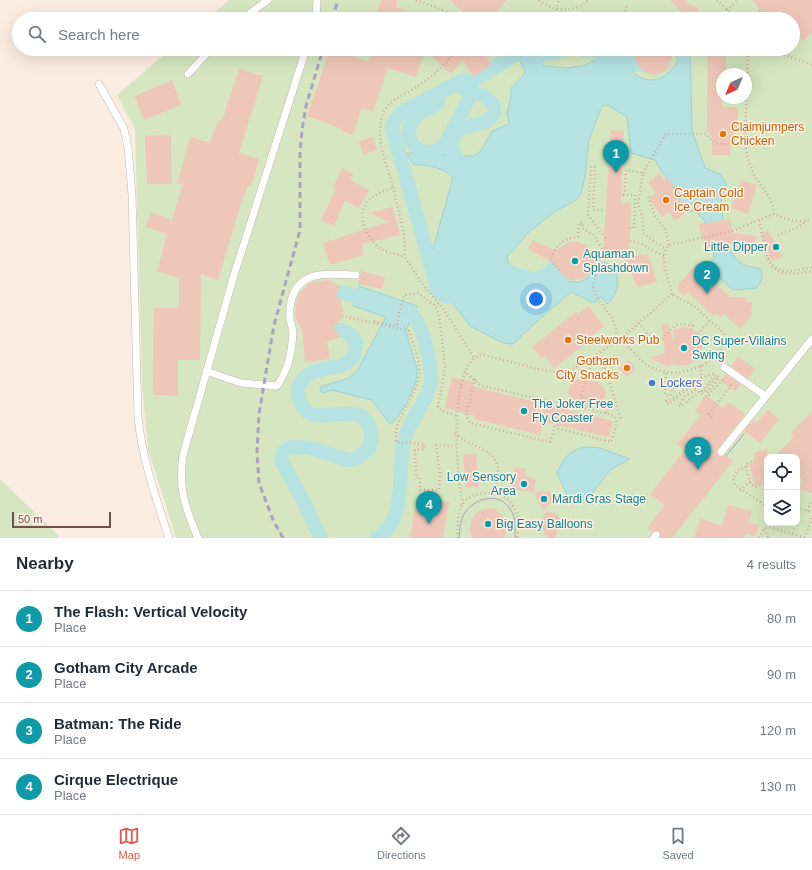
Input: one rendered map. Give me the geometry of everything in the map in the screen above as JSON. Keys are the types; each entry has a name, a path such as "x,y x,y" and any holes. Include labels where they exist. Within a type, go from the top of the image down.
{"lane":[{"path":"252,12 268,0"},
{"path":"316,12 317,0"},
{"path":"188,74 205,56"},
{"path":"198,538 182,494 180,472 183,455 234,275 304,56"},
{"path":"99,84 124,129 128,147 141,441 146,466 169,538"},
{"path":"206,371 241,383 277,386 287,369 293,332 290,319 290,302 296,289 305,280 323,274 356,275"},
{"path":"721,452 812,339"},
{"path":"724,367 765,396"}],"path":[{"path":"416,0 447,12"},
{"path":"539,0 556,10 566,10 581,6 588,0"},
{"path":"556,10 559,0"},
{"path":"717,0 727,10 738,0"},
{"path":"624,12 626,4"},
{"path":"450,56 438,70 420,84 395,98 386,108 381,121 380,135 404,235 405,256 421,282 444,310 474,358"},
{"path":"748,56 745,139 747,156 754,175 771,200 773,214"},
{"path":"787,56 812,65"},
{"path":"665,249 642,233 643,219 638,204 643,172 666,134 706,134 714,143 727,144"},
{"path":"605,238 588,215 591,167 595,167 593,210 606,210"},
{"path":"630,228 634,228 635,195 624,195 626,170 643,172"},
{"path":"393,187 369,199 364,209 363,220 366,233 374,244 383,251 405,256"},
{"path":"648,196 655,216 665,229 668,245"},
{"path":"617,342 624,344 646,364 666,373 686,371 701,365 716,356 724,344 724,333 695,307 672,294 664,256 665,249 668,245 701,236 732,231 773,214 787,220 807,221"},
{"path":"778,235 799,228 807,221 812,219"},
{"path":"759,220 768,263 780,273 794,275 812,271"},
{"path":"559,270 550,260 558,244 566,238 578,236 579,223 583,223 582,228 594,235 602,249 600,263 593,287 598,299 612,318 616,328 617,342"},
{"path":"630,241 638,242 648,249 664,256"},
{"path":"771,256 768,257 771,264 780,270 790,272 812,267"},
{"path":"456,446 436,445 435,447 440,474 439,490 420,490 420,477 416,477 415,450 424,449 424,444 396,442 396,424 414,394 419,374 418,360 409,331 342,315 396,326 404,295 418,293 434,305 439,314 445,367 438,407 457,416"},
{"path":"463,504 459,489 455,432 464,371 474,358 478,355 484,355 559,373 571,370 617,342 672,294"},
{"path":"698,334 710,320"},
{"path":"639,323 653,340 661,341 670,329 678,325 693,326 691,329"},
{"path":"595,355 580,397 605,405 607,414"},
{"path":"595,355 604,368 621,419"},
{"path":"701,365 701,378 713,374 715,375 702,391 704,392 717,376 719,378 707,393 709,395 722,379 731,386 709,414 712,417"},
{"path":"464,371 475,379 482,386 560,403 560,408 563,403 615,417 616,423 611,442 557,428 556,425 550,442 470,423 466,414 475,379"},
{"path":"666,373 665,395 670,396 673,388 691,384 671,400 666,401 669,404 693,385 697,389 684,397 679,406 682,406 699,392 706,396"},
{"path":"455,432 463,439 492,455 498,464 498,478 493,494"},
{"path":"756,460 746,464 746,467 740,468 734,474 734,483 740,490 764,504"},
{"path":"746,467 750,474 750,482 754,488 764,485"},
{"path":"740,490 750,482"},
{"path":"457,538 460,511 463,504 476,495 493,494 500,495 510,501 516,512 519,522 517,538"},
{"path":"808,511 811,501"},
{"path":"800,508 812,512"},
{"path":"759,538 764,529 773,527 805,538 812,517"},
{"path":"792,533 795,526"},
{"path":"764,529 769,538"}],"green space":[{"path":"229,0 812,0 812,538 176,538 148,449 142,384 135,129 117,95 163,56 800,56 800,12 215,12"},
{"path":"0,479 58,535 59,538 0,538"}],"water":[{"path":"517,56 542,56 539,60 543,66 568,68 585,65 603,56 611,56 636,60 628,65 639,77 652,80 667,74 678,60 677,56 690,56 692,131 705,168 720,174 727,185 721,202 726,245 737,260 744,265 760,269 762,277 757,288 733,290 707,266 714,258 713,246 710,247 705,221 695,211 687,212 677,197 680,195 663,174 655,160 631,153 627,117 608,105 602,106 589,140 585,176 581,194 576,200 554,212 528,233 507,257 510,272 524,284 543,280 580,282 591,275 597,264 604,262 615,267 617,272 618,282 614,296 607,304 601,297 594,303 571,292 513,344 503,343 470,326 431,275 434,245 453,178 445,171 440,169 413,164 406,153 473,156 480,152 492,131 509,124 507,113 511,97 511,88 523,76 525,70"},
{"path":"359,286 417,306 406,331 417,369 416,382 406,404 393,423 389,423 372,400 332,390 323,393 321,392 320,387 349,378 357,371 386,317 353,306"},
{"path":"585,447 600,448 630,459 611,469 586,501 571,504 557,473 562,463 571,453"}],"building":[{"path":"381,0 398,0 396,7 412,12 377,12"},
{"path":"450,0 506,0 496,12 463,12"},
{"path":"670,0 685,0 691,5 698,7 698,12 681,12"},
{"path":"752,0 812,0 812,33 803,40 800,36 800,12 762,12"},
{"path":"328,56 351,56 369,62 371,56 423,56 416,77 388,68 373,112 361,108 353,135 340,130 340,128 307,116"},
{"path":"432,56 486,56 491,65 473,77 463,60 451,74"},
{"path":"672,56 667,70 659,74 651,75 641,69 634,57"},
{"path":"708,56 726,56 726,68 716,68 716,104 722,104 722,107 738,107 738,132 735,132 731,137 730,155 712,155 712,137 707,131"},
{"path":"239,69 263,76 239,153 259,159 251,186 248,185 240,207 218,280 201,274 200,360 178,360 178,396 153,395 154,308 179,308 179,278 157,271 167,234 146,227 151,212 172,220 183,183 177,184 190,137 210,143 218,120 222,121"},
{"path":"172,80 181,105 144,120 135,96"},
{"path":"611,130 624,131 621,203 631,203 629,253 603,252"},
{"path":"171,135 172,184 147,184 145,136"},
{"path":"373,137 377,150 363,155 359,141"},
{"path":"342,168 353,174 350,180 369,190 359,208 345,201 334,226 321,220 336,188 333,187"},
{"path":"659,173 664,180 667,177 680,195 677,197 685,209 685,213 675,221 669,212 662,217 649,198 656,193 648,183"},
{"path":"741,180 757,185 748,214 731,208"},
{"path":"393,207 400,235 362,244 364,255 330,265 323,243 388,222 370,213"},
{"path":"730,219 733,233 757,236 754,253 735,250 736,242 704,248 699,224"},
{"path":"768,230 783,257 773,261 761,234"},
{"name":"Aquaman Splashdown","path":"533,240 556,251 569,242 578,242 588,246 593,254 595,264 590,274 582,279 571,280 562,275 554,263 528,249"},
{"path":"643,254 644,256 648,254 657,282 637,287 626,258"},
{"path":"698,263 700,270 730,297 746,298 747,302 752,302 751,317 740,329 724,314 721,318 716,313 713,316 688,292 684,296 678,290 679,283"},
{"path":"361,271 385,277 382,289 358,284"},
{"path":"328,280 340,286 336,295 341,301 343,311 340,321 334,326 340,337 327,341 330,359 305,362 302,330 295,317 297,299 301,291 310,283"},
{"path":"588,306 604,326 586,341 587,343 554,368 545,356 542,359 532,347 576,312 578,314"},
{"name":"DC Super-Villains Swing","path":"668,323 673,342 674,330 686,327 695,330 703,344 702,350 696,361 684,366 671,364 668,367 650,358 665,353 662,324"},
{"path":"738,357 756,369 748,378 731,366"},
{"path":"629,360 636,369 626,377 619,368"},
{"path":"726,374 741,385 735,391 721,381"},
{"name":"The Joker Free Fly Coaster","path":"452,377 472,382 473,387 518,398 516,400 520,398 613,421 609,437 544,422 540,435 474,419 475,416 445,408"},
{"path":"583,378 598,382 606,391 604,402 584,409 568,394 571,382"},
{"path":"706,395 723,408 728,402 745,414 716,451 718,456 725,455 733,461 672,538 660,538 659,531 652,532 647,528 665,505 650,494 685,450 677,444 701,415 695,411"},
{"path":"768,410 779,419 760,443 744,431 753,420 757,422"},
{"path":"812,411 812,493 800,490 803,481 800,478 800,454 777,454 794,437 791,433"},
{"path":"767,449 767,454 764,454 764,484 755,486 749,464 756,461 754,453"},
{"path":"476,453 479,487 466,487 463,455"},
{"name":"Low Sensory Area","path":"515,467 526,469 525,476 536,479 534,492 511,489"},
{"name":"Mardi Gras Stage","path":"549,491 553,501 543,511 534,492"},
{"path":"416,500 436,502 436,500 449,502 443,538 410,538"},
{"path":"728,505 752,511 749,522 759,525 755,537 746,534 744,538 694,538 700,518 722,526"},
{"name":"Big Easy Balloons","path":"490,508 495,509 507,522 506,534 504,538 473,538 470,532 471,520 478,511"},
{"path":"547,511 557,514 561,522 555,538 547,538 540,522"}],"waterway":[{"path":"462,88 513,56"},
{"path":"534,66 534,61 540,56"},
{"path":"612,67 633,63 654,69 662,64 665,56"},
{"path":"463,288 451,297 445,296 438,291 392,128 395,120 401,113 461,81 468,80"},
{"path":"438,103 416,117 410,127 409,134 415,147 428,152 436,151 443,146 470,97 480,95 488,99 494,105 494,114 487,121 457,130 454,137 452,147 453,152 467,170"},
{"path":"504,270 534,280 546,275 560,264 568,251"},
{"path":"541,291 564,273 580,272"},
{"path":"337,291 373,301"},
{"path":"376,538 386,531 393,521 399,495 403,443 408,429 426,396 431,382 428,357 417,320 411,313 397,307"},
{"path":"321,538 302,498 281,461 283,452 291,447 311,448 348,460 356,459 369,449 371,434 369,425 365,419 359,415 352,414 315,415 309,413 305,409 298,397 299,386 306,376 314,372 342,365 350,361 354,353 356,341 347,332 340,330"}],"tram line":[{"path":"726,456 744,434"},
{"path":"459,538 461,521 466,511 476,502 488,498 501,501 511,510 513,513 515,538"}],"railway":[{"path":"334,12 338,0"},
{"path":"283,538 273,520 259,483 257,452 259,414 274,325 300,230 300,154 302,130 306,106 321,56"}],"place":[{"name":"Claimjumpers Chicken","path":"723,134"},
{"name":"The Flash: Vertical Velocity","path":"616,173"},
{"name":"Captain Cold Ice Cream","path":"666,200"},
{"name":"Little Dipper","path":"776,247"},
{"name":"Aquaman Splashdown","path":"575,261"},
{"name":"Gotham City Arcade","path":"707,294"},
{"name":"Steelworks Pub","path":"568,340"},
{"name":"DC Super-Villains Swing","path":"684,348"},
{"name":"Gotham City Snacks","path":"627,368"},
{"name":"Lockers","path":"652,383"},
{"name":"The Joker Free Fly Coaster","path":"524,411"},
{"name":"Batman: The Ride","path":"698,470"},
{"name":"Low Sensory Area","path":"524,484"},
{"name":"Mardi Gras Stage","path":"544,499"},
{"name":"Cirque Electrique","path":"429,524"},
{"name":"Big Easy Balloons","path":"488,524"}]}
